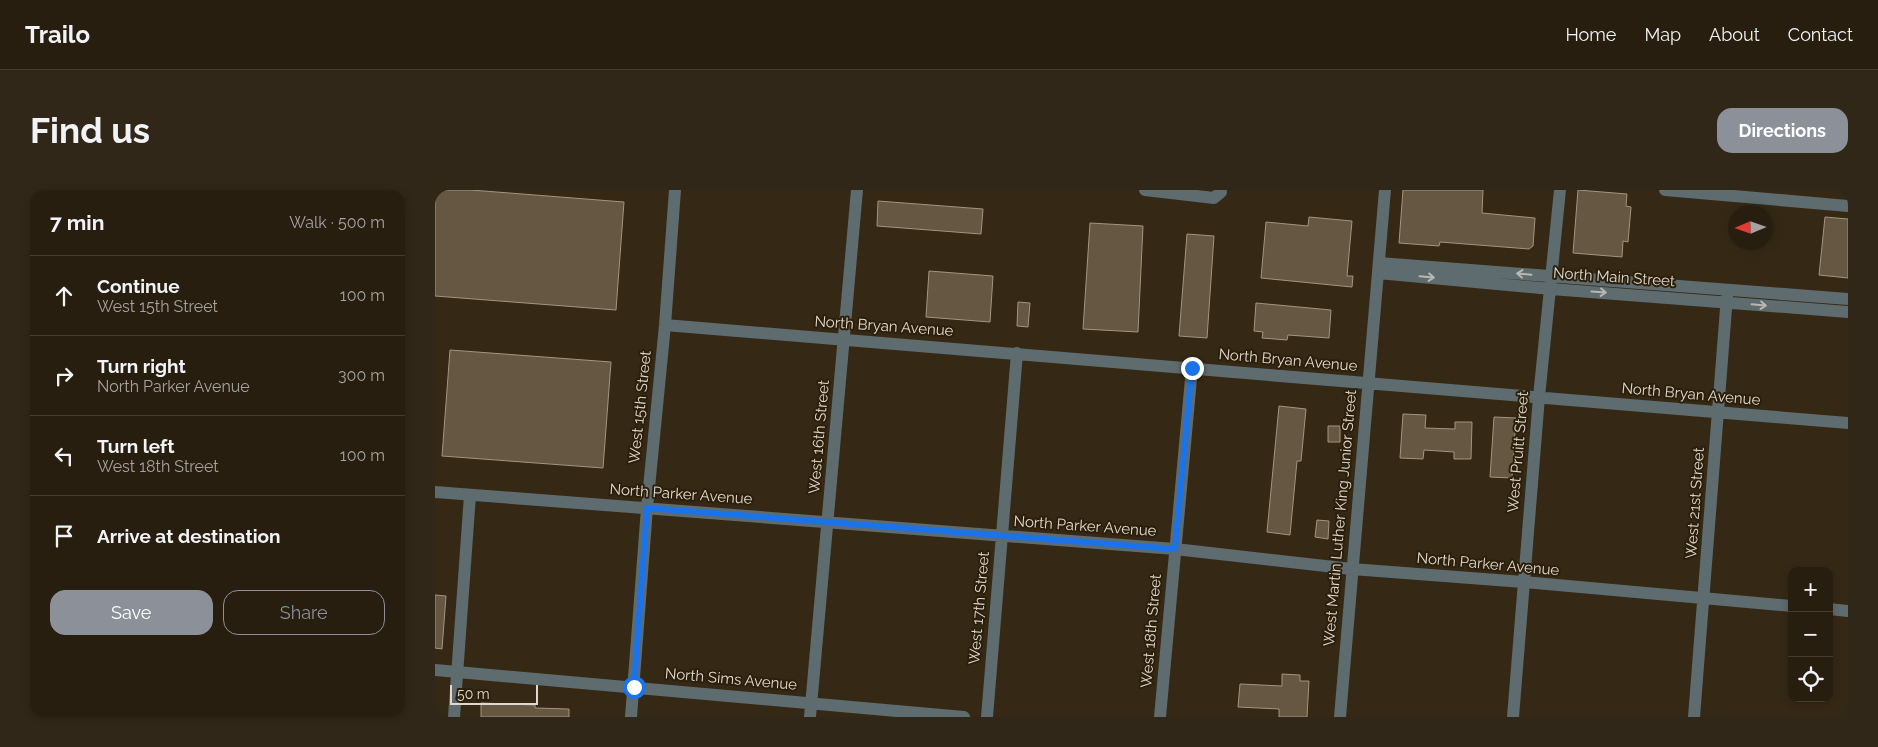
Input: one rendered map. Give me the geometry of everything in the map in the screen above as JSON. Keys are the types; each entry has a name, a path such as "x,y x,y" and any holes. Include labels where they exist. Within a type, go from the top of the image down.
{"street":[{"name":"West 15th Street","path":"631,717 675,190"},
{"name":"West 16th Street","path":"810,717 857,190"},
{"path":"1145,190 1214,198 1221,192"},
{"name":"West Martin Luther King Junior Street","path":"1340,717 1379,268 1382,190"},
{"name":"West Pruitt Street","path":"1513,717 1539,397 1559,190"},
{"path":"1665,190 1848,206"},
{"name":"North Main Street","path":"1379,268 1727,296 1848,299"},
{"name":"North Main Street","path":"1727,296 1848,312"},
{"name":"West 21st Street","path":"1694,717 1727,296"},
{"name":"North Bryan Avenue","path":"665,325 1848,423"},
{"name":"West 17th Street","path":"987,717 1017,353"},
{"name":"West 18th Street","path":"1159,717 1192,368"},
{"name":"North Parker Avenue","path":"435,492 1175,549 1352,569 1788,606"},
{"path":"454,717 470,495"},
{"path":"1833,609 1848,611"},
{"name":"North Sims Avenue","path":"435,670 964,717"}],"building":[{"path":"435,190 471,190 624,202 616,310 435,296"},
{"path":"1403,190 1483,190 1482,213 1535,218 1533,246 1529,249 1440,242 1439,246 1399,243"},
{"path":"1578,190 1627,194 1626,206 1631,207 1628,242 1623,241 1622,257 1573,253"},
{"path":"878,201 983,209 981,234 877,226"},
{"path":"1309,217 1352,221 1347,276 1353,276 1352,287 1261,278 1266,222 1308,226"},
{"path":"1825,217 1848,219 1848,278 1819,275"},
{"path":"1090,223 1143,226 1138,332 1083,329"},
{"path":"1187,234 1214,236 1207,338 1179,336"},
{"path":"929,271 993,276 990,322 926,317"},
{"path":"1018,302 1030,303 1028,327 1017,326"},
{"path":"1256,303 1331,310 1329,338 1288,335 1287,340 1262,338 1263,332 1254,331"},
{"path":"450,350 611,362 603,468 442,456"},
{"path":"1279,406 1306,409 1301,461 1297,461 1290,535 1267,532"},
{"path":"1403,414 1426,415 1425,428 1455,429 1455,422 1472,422 1471,459 1454,459 1454,452 1424,450 1423,459 1400,458"},
{"path":"1494,417 1516,418 1512,478 1490,477"},
{"path":"1328,426 1340,426 1340,442 1328,442"},
{"path":"1317,520 1329,521 1328,539 1315,537"},
{"path":"435,595 446,596 442,649 435,648"},
{"path":"1282,674 1300,675 1300,681 1309,681 1307,717 1279,717 1279,709 1238,707 1240,684 1282,686"},
{"path":"481,703 535,705 535,708 569,709 569,717 481,717"}],"route":[{"path":"634,687 647,508 1175,549 1192,368"}]}
